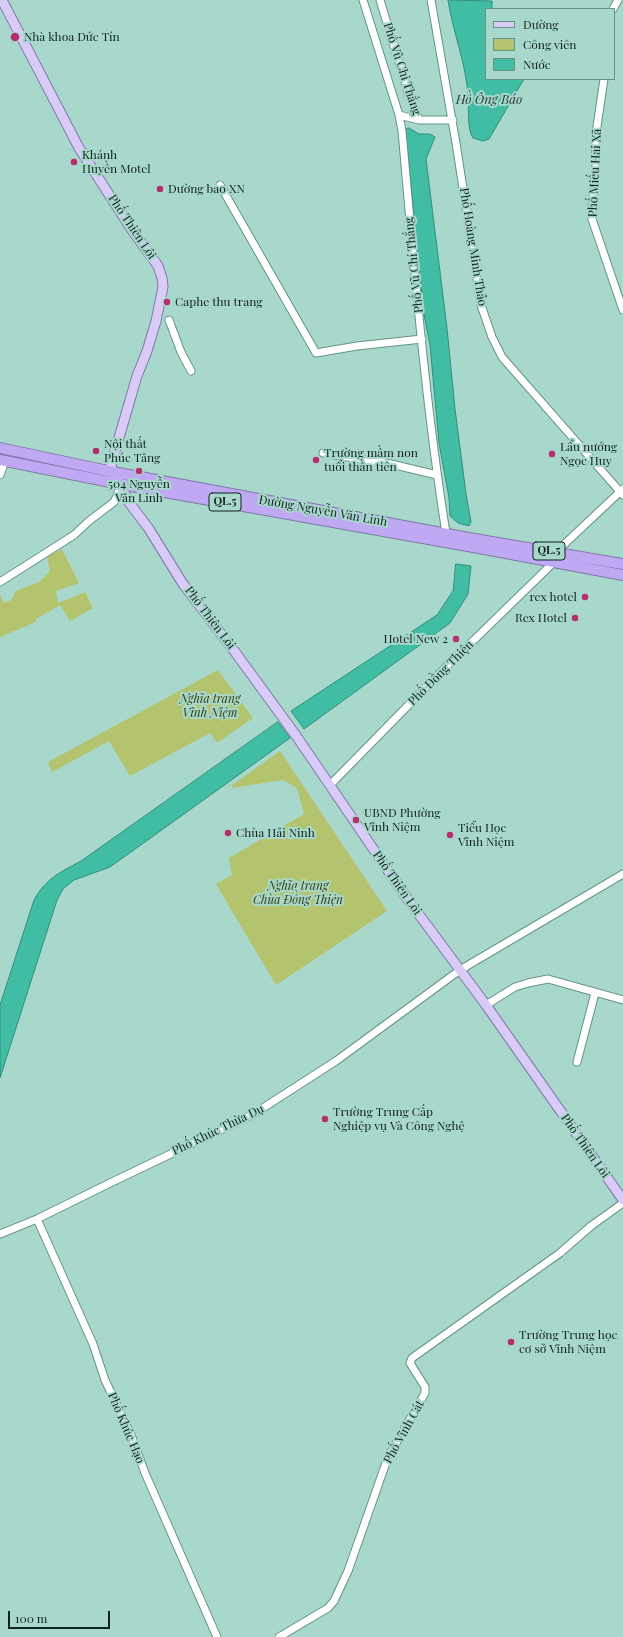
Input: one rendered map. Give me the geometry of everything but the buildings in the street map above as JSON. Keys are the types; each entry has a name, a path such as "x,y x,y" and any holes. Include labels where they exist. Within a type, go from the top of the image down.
{"highway":[{"name":"Đường Nguyễn Văn Linh","path":"0,448 113,472 448,538"},
{"name":"Đường Nguyễn Văn Linh","path":"2,460 120,484 476,543 556,552 623,564"},
{"name":"Đường Nguyễn Văn Linh","path":"476,543 554,563 623,576"}],"main road":[{"name":"Phố Thiên Lôi","path":"2,0 79,148 132,230 158,266 162,278 163,287 156,321 128,403 111,465 128,501 148,529 183,584 297,737 406,897 486,1006 623,1200"}],"street":[{"name":"Phố Vũ Chí Thắng","path":"364,0 399,115 437,475 448,538"},
{"name":"Phố Vũ Chi Thắng","path":"380,0 408,92 420,120"},
{"name":"Phố Hoàng Minh Thảo","path":"431,0 453,120 481,305 492,336 502,357 622,492"},
{"name":"Phố Miếu Hai Xã","path":"604,80 595,140 596,169 591,216 623,310"},
{"name":"Phố Vũ Chi Thắng","path":"399,115 420,120"},
{"path":"420,120 453,120"},
{"path":"220,185 316,353 422,340"},
{"path":"168,320 181,352 191,371"},
{"path":"323,453 391,464 437,475"},
{"path":"0,475 2,460"},
{"path":"0,582 74,535 89,521 114,502 120,484"},
{"path":"556,552 622,492"},
{"name":"Phố Đồng Thiện","path":"330,785 438,676 554,563"},
{"name":"Phố Khúc Thừa Dụ","path":"0,1234 37,1219 252,1115 336,1061 460,970 623,874"},
{"path":"486,1006 515,987 548,979 623,1000"},
{"path":"577,1062 595,993"},
{"name":"Phố Vĩnh Cát","path":"279,1637 328,1608 334,1601 348,1571 388,1457 425,1393 426,1388 410,1363 411,1359 560,1253 591,1226 623,1203"},
{"name":"Phố Khúc Hạo","path":"37,1219 93,1344 105,1380 131,1435 145,1473 217,1637"}],"green space":[{"path":"62,549 79,583 56,591 58,603 85,592 93,608 70,621 60,605 36,619 36,622 0,637 0,595 4,603 11,600 16,591 39,582 50,571 47,557"},
{"name":"Nghĩa trang Vĩnh Niệm","path":"218,670 253,718 217,743 210,733 130,776 109,741 52,772 48,762"},
{"name":"Nghĩa trang Chùa Đồng Thiện","path":"280,751 387,911 276,985 216,884 232,875 229,858 304,814 297,788 283,780 233,788 231,786"}],"water":[{"name":"Hồ Ông Báo","path":"448,0 492,1 492,8 485,8 485,80 523,80 489,139 483,141 473,138 471,134 467,84"},
{"path":"409,128 419,134 430,134 435,137 426,159 447,328 455,409 471,522 469,526 458,523 450,516 449,498 439,443 430,345 424,315 404,130"},
{"path":"456,564 471,566 468,594 450,623 304,729 291,711 437,615 453,591"},
{"path":"278,722 290,738 110,867 74,880 63,889 57,900 0,1078 0,1005 34,900 39,892 54,876 81,861"}],"place":[{"name":"Nhà khoa Đức Tín","path":"15,37"},
{"name":"Khánh Huyền Motel","path":"74,162"},
{"name":"Đường bao XN","path":"160,189"},
{"name":"Caphe thu trang","path":"167,302"},
{"name":"Nội thất Phúc Tăng","path":"96,451"},
{"name":"Lẩu nướng Ngọc Huy","path":"552,454"},
{"name":"Trường mầm non tuổi thần tiên","path":"316,460"},
{"name":"504 Nguyễn Văn Linh","path":"139,471"},
{"name":"rex hotel","path":"585,597"},
{"name":"Rex Hotel","path":"575,618"},
{"name":"Hotel New 2","path":"456,639"},
{"name":"UBND Phường Vĩnh Niệm","path":"356,820"},
{"name":"Chùa Hải Ninh","path":"228,833"},
{"name":"Tiểu Học Vĩnh Niệm","path":"450,835"},
{"name":"Trường Trung Cấp Nghiệp vụ Và Công Nghệ","path":"325,1119"},
{"name":"Trường Trung học cơ sở Vĩnh Niệm","path":"511,1342"}]}
